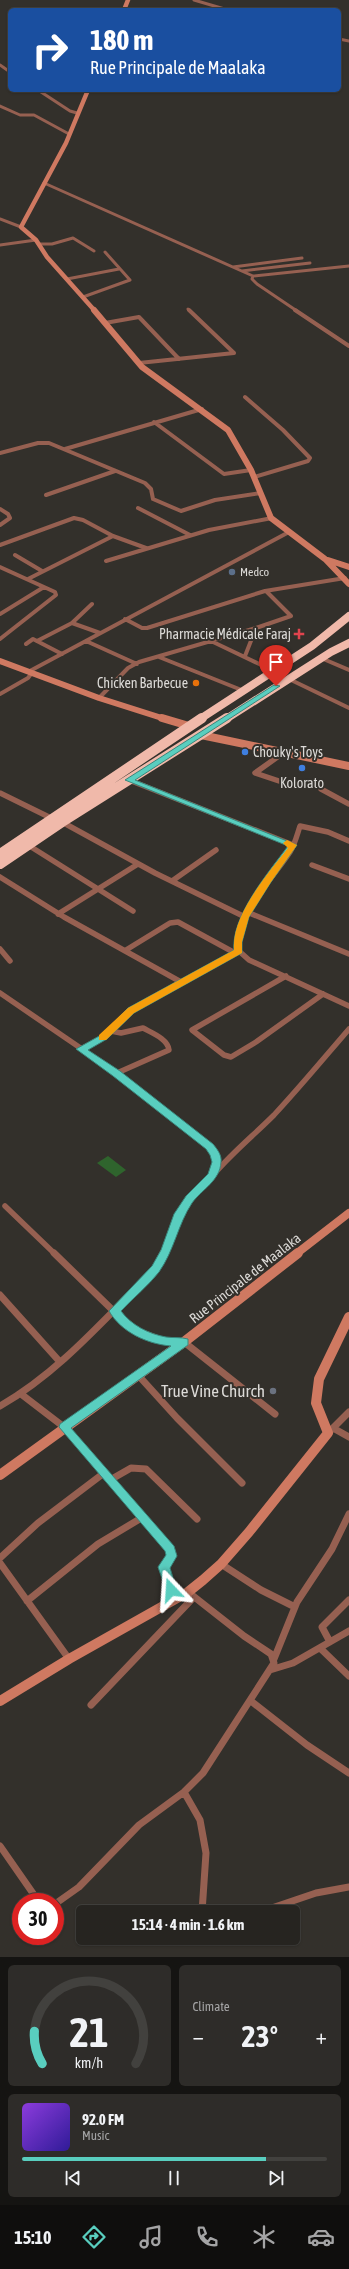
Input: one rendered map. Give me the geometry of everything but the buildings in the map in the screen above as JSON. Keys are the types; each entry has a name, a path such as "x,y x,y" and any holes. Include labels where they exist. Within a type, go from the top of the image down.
{"highway":[{"path":"0,864 28,845 58,821 174,736 317,642 349,616"},
{"path":"0,854 129,780 202,735 215,725 322,657 349,643"},
{"path":"322,657 349,646"},
{"path":"201,718 215,725"},
{"path":"174,736 190,742"}],"street":[{"path":"194,0 221,8"},
{"path":"41,92 70,111 77,113"},
{"path":"21,227 66,143 77,113 87,92"},
{"path":"0,106 18,116 27,117 34,115 69,134"},
{"path":"44,183 142,225 253,276 349,266"},
{"path":"0,219 21,227 37,242 47,257 84,297 139,364 153,376 202,409 232,435 251,470 272,518 325,559 347,581"},
{"path":"0,244 37,242 52,244 73,238 94,251"},
{"path":"84,297 130,280 105,252"},
{"path":"232,267 302,258"},
{"path":"242,271 310,263"},
{"path":"67,279 119,269"},
{"path":"253,276 252,279 257,284 349,346"},
{"path":"139,364 234,353 188,309"},
{"path":"105,322 139,317 179,359"},
{"path":"245,397 283,430 310,458 308,461 254,477"},
{"path":"65,449 202,409"},
{"path":"154,422 224,474 251,470"},
{"path":"0,453 44,442 65,449 115,471 145,482 151,489 154,499 180,511 215,500 261,493"},
{"path":"46,495 115,471"},
{"path":"138,508 190,535"},
{"path":"0,509 8,514 10,518 0,524"},
{"path":"0,545 74,518 83,520 113,536 146,548"},
{"path":"106,562 190,535 230,525 272,518"},
{"path":"0,694 28,678 30,673 62,654 289,532"},
{"path":"28,579 113,536"},
{"path":"15,555 42,571"},
{"path":"325,559 349,567"},
{"path":"0,567 55,592 56,595 0,640"},
{"path":"125,619 142,628 147,628 266,591 347,581"},
{"path":"0,614 44,587"},
{"path":"99,698 128,668 137,664 291,616 266,591"},
{"path":"37,641 72,623 92,604"},
{"path":"72,623 100,633"},
{"path":"245,656 256,628"},
{"path":"26,644 33,639 62,654"},
{"path":"86,641 137,664"},
{"path":"210,641 245,656 274,671"},
{"path":"159,657 244,691"},
{"path":"322,657 349,670"},
{"path":"0,661 99,698 189,726"},
{"path":"289,679 349,708"},
{"path":"202,735 349,766"},
{"path":"283,753 255,772 294,786"},
{"path":"129,780 293,845"},
{"path":"321,788 349,804"},
{"path":"0,793 58,821 172,881 246,915 349,954"},
{"path":"237,952 238,942 246,915 293,845 300,826 328,832 349,841"},
{"path":"28,845 133,912"},
{"path":"172,881 216,850"},
{"path":"58,914 138,864"},
{"path":"312,865 349,879"},
{"path":"0,877 58,914 126,950 181,982"},
{"path":"126,950 170,923 178,922 191,927 249,960 349,1006"},
{"path":"0,949 10,961"},
{"path":"81,1049 111,1031 125,1014 237,952"},
{"path":"286,976 192,1030 224,1055 231,1057 256,1042 324,994"},
{"path":"0,993 117,1073 209,1146 215,1154 217,1162 213,1175"},
{"path":"111,1031 121,1033 143,1028 150,1030 165,1041 169,1047 169,1050 117,1073"},
{"path":"0,1406 21,1394 60,1362 115,1311 155,1269 166,1250 178,1217 190,1199 232,1153 256,1133 282,1106 349,1030"},
{"path":"5,1206 115,1311 124,1324 132,1329 164,1341 184,1342 275,1414"},
{"name":"Rue Principale de Maalaka","path":"0,1474 184,1342 349,1213"},
{"path":"0,1295 60,1362"},
{"path":"349,1317 319,1379 316,1403 331,1430 349,1437"},
{"path":"138,1375 242,1483"},
{"path":"21,1394 64,1427 170,1549 172,1556 164,1567 167,1580 176,1599"},
{"path":"90,1705 221,1564 279,1497 331,1430 349,1412"},
{"path":"110,1480 128,1469 137,1466 146,1469 197,1519"},
{"path":"0,1558 38,1523 104,1473"},
{"path":"64,1898 79,1887 139,1825 184,1792 215,1757 270,1670 295,1607 310,1580 342,1532 349,1514"},
{"path":"27,1601 98,1544 143,1517"},
{"path":"0,1563 69,1659"},
{"path":"221,1564 261,1590 295,1607"},
{"path":"0,1701 69,1659 176,1599 191,1595"},
{"path":"191,1595 244,1636 271,1654 274,1659"},
{"path":"330,1642 322,1627 349,1600"},
{"path":"270,1670 293,1662 349,1631"},
{"path":"320,1648 349,1676"},
{"path":"251,1701 307,1745 349,1773"},
{"path":"184,1792 200,1820 206,1853 202,1905"},
{"path":"0,1846 33,1893"},
{"path":"281,1905 316,1893 349,1887"}],"green space":[{"path":"108,1156 126,1170 116,1177 97,1163"}],"slow traffic":[{"path":"102,1038 109,1033 125,1014 131,1010 239,951 238,942 240,930 245,917 252,903 267,881 290,852 293,845 287,843"}],"place":[{"name":"Medco","path":"232,572"},
{"name":"Pharmacie Médicale Faraj","path":"299,634"},
{"name":"Chicken Barbecue","path":"196,683"},
{"name":"Chouky's Toys","path":"245,752"},
{"name":"Kolorato","path":"302,768"},
{"name":"True Vine Church","path":"273,1391"}],"route":[{"path":"171,1590 164,1567 172,1556 170,1549 64,1427 184,1342 164,1341 132,1329 124,1324 115,1311 155,1269 166,1250 178,1217 190,1199 213,1175 217,1162 215,1154 209,1146 117,1073 81,1049 104,1037 111,1031 120,1019 131,1010 239,951 238,942 240,930 252,903 290,852 293,845 129,780 202,735 276,686"}]}
